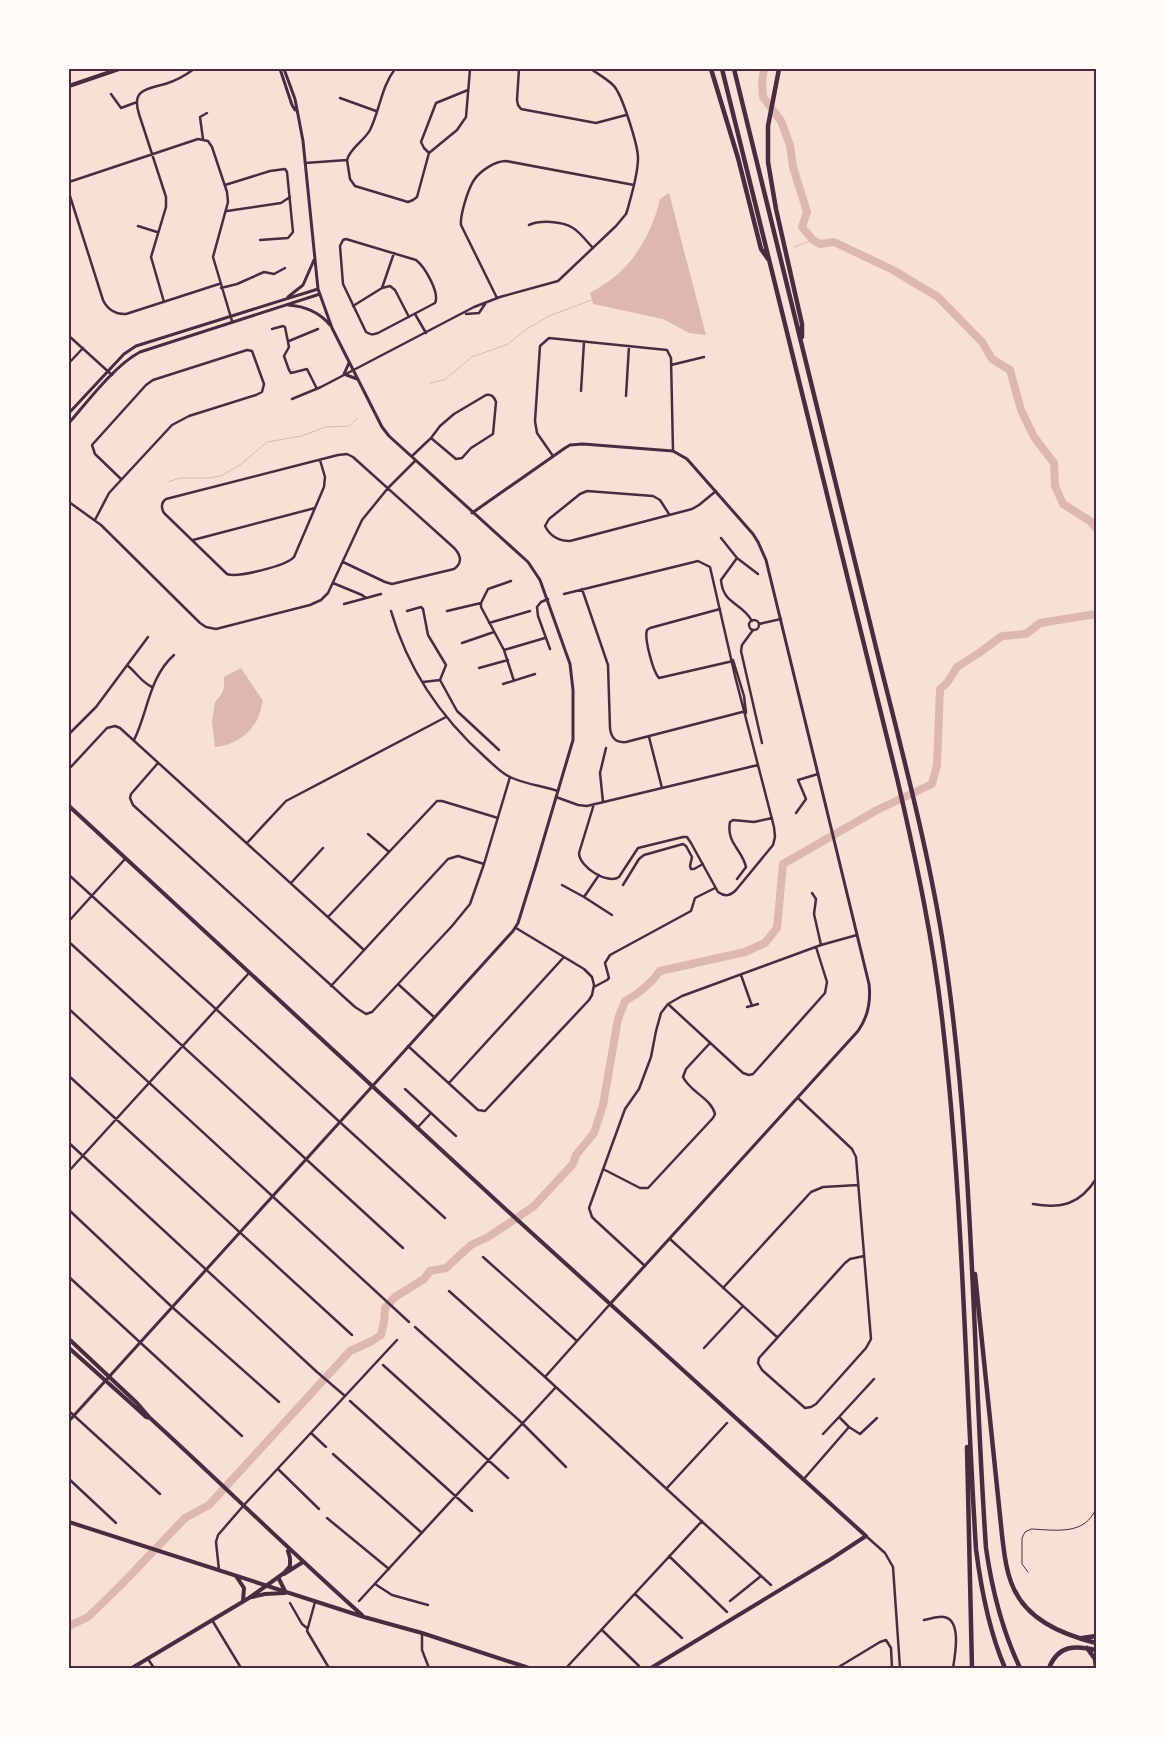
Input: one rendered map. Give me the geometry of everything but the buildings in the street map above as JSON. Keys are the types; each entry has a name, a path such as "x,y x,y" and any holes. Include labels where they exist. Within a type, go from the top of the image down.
{"highway":[{"path":"711,69 738,158 761,249 769,260"},
{"path":"722,69 897,778 929,926 943,1028 954,1140 976,1549 979,1574 989,1620 1005,1668"},
{"path":"734,69 835,474 915,807 941,932 954,1026 964,1141 986,1548 1000,1618 1020,1668"},
{"path":"779,69 769,118 768,168 802,324 801,341"},
{"path":"970,1228 1002,1535 1008,1572 1016,1592 1026,1607 1036,1617 1049,1626 1078,1638 1096,1642"},
{"path":"968,1398 967,1489 972,1668"},
{"path":"1078,1638 1096,1636"},
{"path":"1049,1668 1052,1660 1061,1652 1075,1646 1096,1650"},
{"path":"1086,1648 1095,1659 1096,1668"}],"main road":[{"path":"69,86 119,69"},
{"path":"69,806 512,1216 611,1303 866,1536 851,1547 651,1668"},
{"path":"69,1340 288,1548 364,1617"},
{"path":"69,1348 146,1417 150,1418"},
{"path":"69,1522 530,1668"},
{"path":"132,1668 249,1598 280,1576 290,1566 288,1548"},
{"path":"280,1576 303,1562"},
{"path":"235,1576 243,1586 243,1601"},
{"path":"280,1576 286,1592"},
{"path":"249,1598 286,1592"}],"street":[{"path":"164,302 150,257 167,201 138,114 136,102 141,92 145,89 168,83 194,69"},
{"path":"280,69 297,113"},
{"path":"69,1421 516,928 573,740 573,690 570,664 548,599 533,568 389,436 382,427 332,328 318,288 305,163 295,99 284,69"},
{"path":"394,69 386,82 371,128 349,154 347,160 350,179 355,186 408,202 413,200 418,193 429,153 458,130 468,113 470,69"},
{"path":"519,69 517,100 521,109 596,123 626,115"},
{"path":"292,399 317,390 344,374 486,302 558,281 616,226 626,214 634,185 638,156 618,90 591,69"},
{"path":"429,153 424,148 422,142 436,103 468,90"},
{"path":"111,94 121,108 136,102"},
{"path":"340,98 376,111"},
{"path":"203,139 200,118 207,113"},
{"path":"69,182 198,139 209,142 225,185 228,199 227,210 213,257 232,321"},
{"path":"305,163 347,160"},
{"path":"497,298 461,225 461,216 471,185 478,176 496,162 506,161 634,185"},
{"path":"225,185 270,171 285,170 289,175 292,234 283,239 260,240"},
{"path":"69,193 106,307 116,313 124,314 220,284"},
{"path":"227,210 281,203 290,197"},
{"path":"281,203 290,208"},
{"path":"528,225 543,221 569,226 577,231 594,248"},
{"path":"138,226 157,232"},
{"path":"346,239 410,258 421,264 436,293 435,303 409,318 371,335 366,332 353,306 343,284 340,246 343,240 346,239"},
{"path":"382,288 394,253"},
{"path":"281,301 303,285 314,259"},
{"path":"221,288 237,284 261,272 266,271 274,274 285,268"},
{"path":"353,306 382,288 390,286 395,290 409,318"},
{"path":"69,413 124,354 136,346 318,288"},
{"path":"69,423 112,375 140,352 320,294"},
{"path":"465,313 478,313 486,302"},
{"path":"285,305 300,306 312,310 332,328"},
{"path":"416,314 426,333"},
{"path":"272,329 284,326 289,341 289,349 284,356 289,372 307,369 317,390"},
{"path":"289,341 318,328"},
{"path":"69,336 112,375"},
{"path":"553,456 540,439 535,428 540,346 550,338 667,350 670,354 671,365 673,451"},
{"path":"581,391 584,342"},
{"path":"626,396 629,346"},
{"path":"69,364 83,348"},
{"path":"96,520 107,495 175,423 189,416 262,392 264,387 255,356 249,350 150,381 92,446 96,454 121,479"},
{"path":"671,365 704,357"},
{"path":"344,374 349,362"},
{"path":"344,374 358,379"},
{"path":"410,457 431,438 440,426 468,406 486,395 495,398 493,434 471,448 462,458 456,458 431,438"},
{"path":"472,513 570,445 583,444 673,451 687,459 753,534 761,546 766,560 870,990 866,1016 854,1036 545,1376"},
{"path":"320,460 325,483 294,557 284,563 229,575 164,513 162,505 165,500 344,453 349,454 456,549 460,558 459,565 449,571 392,584 343,562"},
{"path":"69,502 96,520 200,623 209,628 216,628 313,604 325,597 362,520 388,488 415,461"},
{"path":"669,514 660,500 653,496 590,490 580,494 546,522 545,526 557,539 570,541 696,507 716,491"},
{"path":"193,540 315,508"},
{"path":"721,538 736,558 758,574"},
{"path":"736,558 721,580 725,596 747,613 752,621 757,621 759,624 781,619"},
{"path":"564,594 698,560 710,567 772,818 775,841 730,895 723,895 715,888 691,843 683,837 638,848 619,876 615,879 608,879 583,864 579,857 594,804"},
{"path":"511,581 488,589 481,603 482,612 504,650 514,680"},
{"path":"333,583 362,594 366,598"},
{"path":"582,589 608,665 612,737 621,742 746,712"},
{"path":"344,604 381,594"},
{"path":"548,599 541,602 537,607 538,616 550,649"},
{"path":"448,611 481,603"},
{"path":"407,610 423,609 428,635 446,665 440,680"},
{"path":"720,609 650,628 646,633 646,637 655,673 662,679 733,660"},
{"path":"489,623 530,610"},
{"path":"391,611 401,644 446,717 480,752 510,777 558,790"},
{"path":"752,621 749,626 754,630"},
{"path":"759,624 758,629 754,630 742,645 741,651 762,743"},
{"path":"462,642 494,632"},
{"path":"69,734 96,707 148,636"},
{"path":"504,650 546,638"},
{"path":"134,740 143,721 152,687 165,664 174,655"},
{"path":"479,668 508,660"},
{"path":"127,666 137,673 142,682 152,687"},
{"path":"503,684 535,674"},
{"path":"423,682 440,680"},
{"path":"440,680 457,711 498,750"},
{"path":"247,843 286,801 446,717"},
{"path":"69,769 110,727 120,728 364,950"},
{"path":"650,736 662,788"},
{"path":"603,802 600,773 606,748"},
{"path":"158,763 133,790 130,798 134,806 331,986 366,1014 372,1012 398,984 466,909 474,896 510,777"},
{"path":"556,797 582,806 758,765"},
{"path":"796,813 806,799 798,780 818,774"},
{"path":"328,917 437,801 498,818"},
{"path":"737,879 745,869 745,864 733,845 729,833 730,822 733,820 758,822 772,818"},
{"path":"368,834 389,851"},
{"path":"623,886 639,859 649,853 683,844 692,858 691,869 703,864"},
{"path":"291,883 323,848"},
{"path":"331,986 448,859 458,856 484,864"},
{"path":"69,921 125,859"},
{"path":"69,874 445,1218"},
{"path":"584,897 599,875"},
{"path":"562,885 612,915"},
{"path":"594,987 609,978 605,963 610,955 691,910 695,898 715,888"},
{"path":"812,893 816,900 814,914 821,945"},
{"path":"408,1046 478,1110 485,1111 589,1000 594,987 589,972 516,928"},
{"path":"645,1266 592,1216 590,1204 625,1109 641,1085 652,1054 659,1018 663,1010 668,1004 682,996 821,945 857,935"},
{"path":"69,942 403,1248"},
{"path":"668,1004 743,1073 753,1074 825,993 826,982 816,947"},
{"path":"448,1083 564,957"},
{"path":"69,1171 249,973"},
{"path":"741,975 752,1006"},
{"path":"398,984 434,1017"},
{"path":"747,1008 758,1004"},
{"path":"69,1009 409,1322"},
{"path":"603,1169 640,1188 648,1188 713,1118 715,1114 713,1108 687,1084 683,1075 686,1069 710,1043"},
{"path":"69,1076 352,1335"},
{"path":"405,1089 456,1136"},
{"path":"798,1098 852,1149 857,1160 871,1339 866,1348 816,1404 805,1408 762,1370 758,1363 759,1358 845,1263 850,1259 864,1256"},
{"path":"418,1127 431,1113"},
{"path":"69,1143 344,1396"},
{"path":"1033,1204 1070,1204 1084,1194 1096,1179"},
{"path":"723,1288 811,1192 823,1187 858,1185"},
{"path":"69,1210 172,1307 279,1402"},
{"path":"670,1239 777,1337"},
{"path":"483,1257 577,1341"},
{"path":"69,1277 242,1436"},
{"path":"448,1292 545,1376 771,1585"},
{"path":"704,1348 742,1306"},
{"path":"416,1327 522,1423 566,1467"},
{"path":"219,1570 216,1542 218,1535 396,1340"},
{"path":"383,1365 508,1478"},
{"path":"823,1434 874,1379"},
{"path":"359,1601 556,1387"},
{"path":"350,1401 472,1511"},
{"path":"69,1411 160,1494"},
{"path":"839,1417 857,1434 860,1434 877,1418"},
{"path":"667,1488 727,1423"},
{"path":"803,1480 849,1427"},
{"path":"311,1433 326,1447"},
{"path":"333,1454 422,1533"},
{"path":"278,1470 319,1509"},
{"path":"69,1479 116,1523"},
{"path":"327,1518 389,1570"},
{"path":"567,1668 702,1521"},
{"path":"866,1536 886,1553 893,1567 900,1668"},
{"path":"669,1556 727,1612"},
{"path":"730,1601 761,1576"},
{"path":"375,1584 392,1595 428,1605"},
{"path":"635,1594 682,1638"},
{"path":"316,1601 307,1628 308,1634 329,1668"},
{"path":"290,1603 302,1624 307,1628"},
{"path":"924,1620 944,1618 950,1620 954,1625 956,1643 953,1668"},
{"path":"212,1620 241,1668"},
{"path":"602,1630 639,1666"},
{"path":"422,1633 422,1650 428,1668"},
{"path":"837,1668 886,1640 891,1648 892,1668"},
{"path":"148,1659 154,1668"}],"lane":[{"path":"1028,1572 1022,1564 1022,1538 1024,1533 1030,1529 1075,1529 1084,1525 1092,1517 1096,1508"}],"shaded area":[{"path":"669,193 706,335 689,333 663,319 593,304 590,293 615,277 633,258 648,234 660,199"},
{"path":"241,668 263,701 259,716 249,731 239,739 227,745 215,747 212,722 215,702 224,688 224,677"}],"waterway":[{"path":"764,69 762,82 763,97 781,121 790,145 793,167 807,212 802,227 813,240 820,244 834,242 893,270 938,297 982,342 992,359 1010,370 1021,410 1034,437 1054,463 1055,486 1063,504 1090,521 1096,528"},
{"path":"794,247 813,240"},
{"path":"430,383 444,380 472,357 508,344 528,328 549,316 592,300"},
{"path":"168,482 180,478 221,476 240,465 267,442 302,436 325,427 349,426 358,418"},
{"path":"69,1626 88,1617 185,1518 209,1505 350,1351 381,1335 385,1308 395,1297 424,1279 430,1271 446,1268 471,1245 488,1237 533,1207 573,1164 576,1155 594,1133 603,1105 618,1019 625,1001 644,988 660,971 745,952 765,943 777,928 783,864 877,810 932,784 937,765 940,689 947,683 957,667 1002,636 1026,634 1040,623 1096,614"}]}
